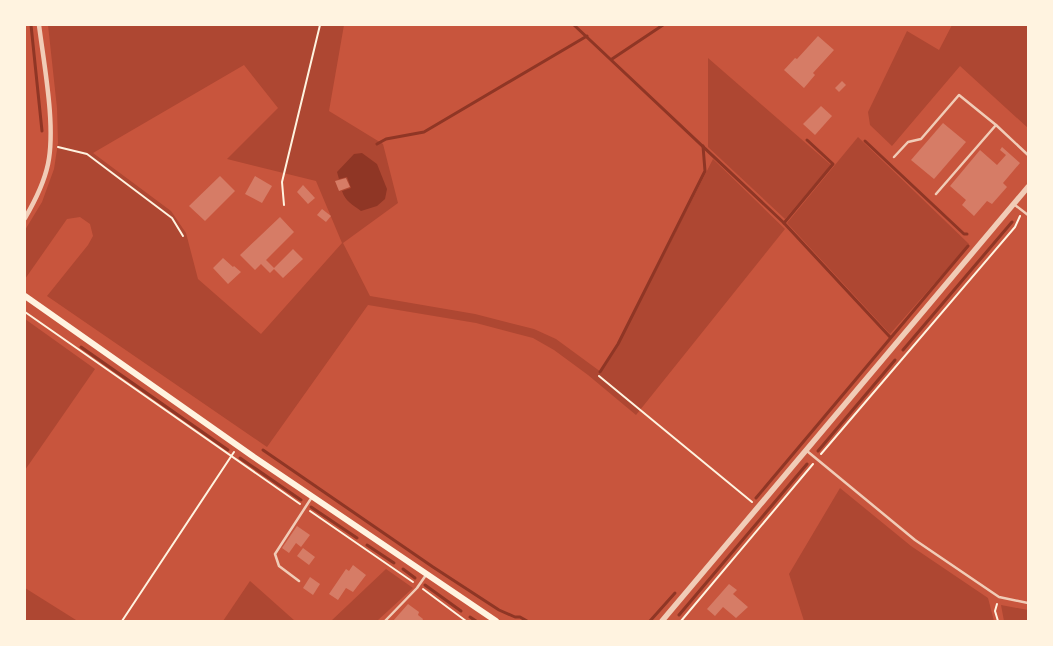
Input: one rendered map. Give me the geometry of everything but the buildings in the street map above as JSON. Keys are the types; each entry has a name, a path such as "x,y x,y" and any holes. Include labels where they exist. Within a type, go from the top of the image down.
{"main road":[{"path":"25,296 238,446 496,621"}],"street":[{"path":"25,218 36,200 48,165 50,145 49,115 39,25"},
{"path":"662,621 1028,187"}],"lane":[{"path":"894,157 908,142 921,139 960,95 1028,155"},
{"path":"936,194 996,125"},
{"path":"1014,204 1028,215"},
{"path":"805,450 916,540 999,597 1028,603"},
{"path":"299,581 278,566 275,554 313,497"},
{"path":"385,621 418,586 426,574"}],"path":[{"path":"284,205 282,182 320,25"},
{"path":"50,145 87,154 172,218 183,236"},
{"path":"681,621 1015,226 1022,211"},
{"path":"25,312 466,621"},
{"path":"599,376 757,507"},
{"path":"122,621 238,446"},
{"path":"998,621 995,610 999,597"}],"shaded area":[{"path":"48,25 344,25 329,111 383,144 398,203 343,243 370,296 475,314 534,329 556,339 601,372 618,345 713,159 785,229 636,415 588,375 554,350 533,338 476,323 368,305 267,447 47,296 88,245 93,236 90,224 80,217 67,219 25,279 25,230 42,202 54,169 58,143 57,108","holes":["244,65 278,108 227,159 316,181 342,243 261,334 198,279 186,233 171,211 93,153"]},
{"path":"952,25 1028,25 1028,128 960,66 892,146 870,125 868,112 907,31 939,50"},
{"path":"708,58 831,165 785,219 708,147"},
{"path":"858,137 969,244 890,334 787,223"},
{"path":"362,153 377,164 387,189 385,199 377,206 361,211 345,198 342,191 351,188 347,177 339,179 337,172 354,154"},
{"path":"25,319 95,369 25,470"},
{"path":"840,488 911,546 988,598 994,621 804,621 789,574"},
{"path":"386,569 413,588 377,621 331,621"},
{"path":"250,581 295,621 223,621"},
{"path":"25,588 76,620 76,621 25,621"},
{"path":"1001,605 1028,610 1028,621 1004,621"}],"waterway":[{"path":"31,25 42,131"},
{"path":"574,25 784,223 890,337"},
{"path":"612,59 663,25"},
{"path":"377,144 386,139 424,132 587,36"},
{"path":"784,223 833,164 807,140"},
{"path":"865,141 964,234 967,234"},
{"path":"600,372 618,344 705,171 703,146"},
{"path":"903,350 1012,222"},
{"path":"756,498 968,246"},
{"path":"81,347 228,450"},
{"path":"818,451 895,360"},
{"path":"263,450 499,610 527,621"},
{"path":"240,458 301,500"},
{"path":"679,615 807,464"},
{"path":"311,507 357,538"},
{"path":"367,545 394,563"},
{"path":"403,569 415,578"},
{"path":"425,585 461,611"},
{"path":"650,621 675,593"},
{"path":"470,617 476,621"}]}
